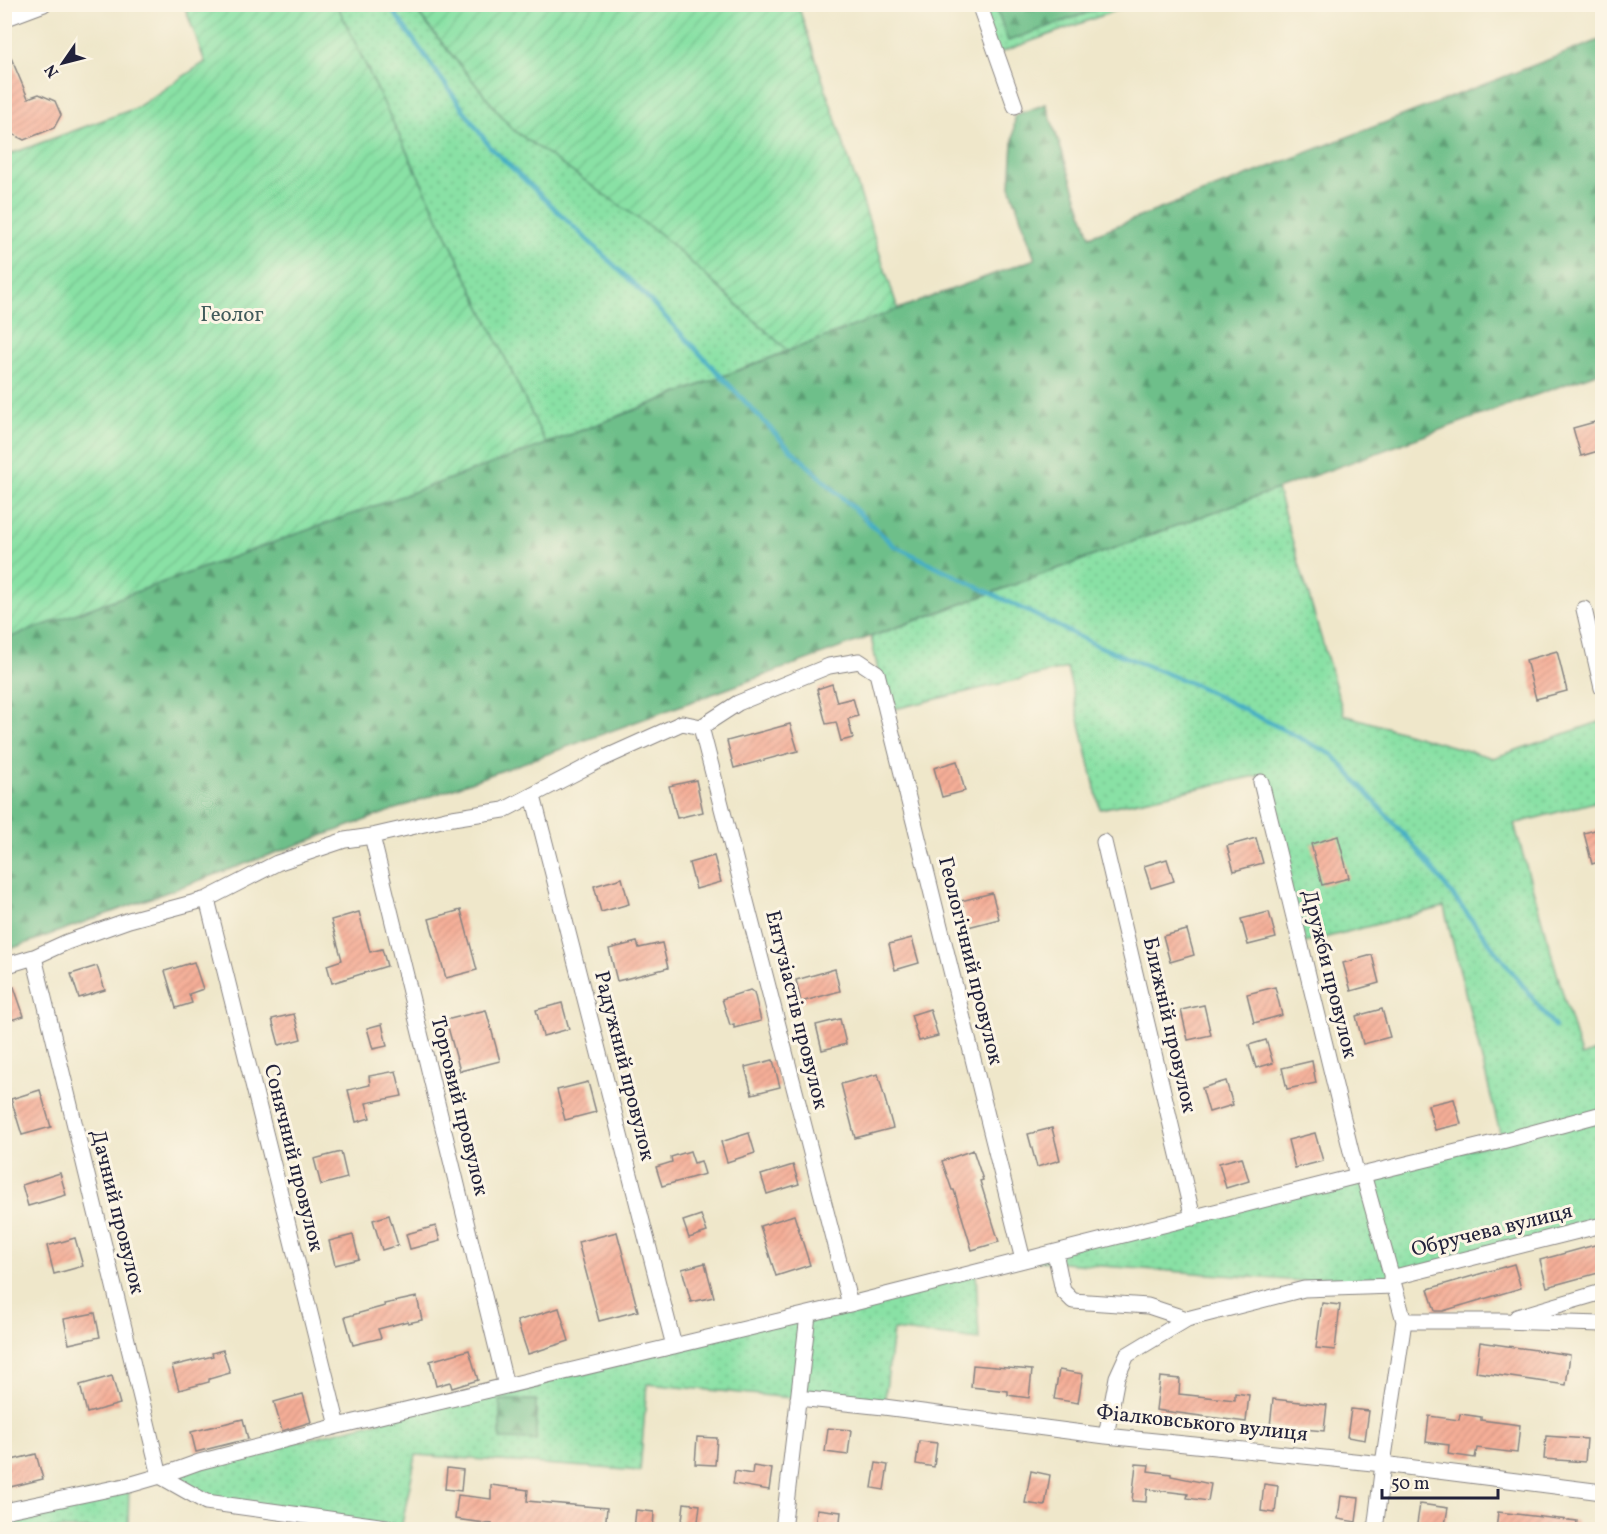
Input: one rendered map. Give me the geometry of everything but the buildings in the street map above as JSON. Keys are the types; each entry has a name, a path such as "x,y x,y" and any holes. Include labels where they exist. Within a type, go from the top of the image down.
{"street":[{"path":"4,18 44,4"},
{"path":"979,4 1015,106"},
{"path":"1584,609 1602,688"},
{"name":"Геологічний провулок","path":"701,727 738,703 829,666 859,661 877,673 1023,1260"},
{"path":"4,966 34,957 67,942 129,920 207,899 277,863 345,840 446,819 504,810 600,760 682,723 701,727"},
{"name":"Ентузіастів провулок","path":"701,727 850,1304"},
{"name":"Дружби провулок","path":"1261,782 1360,1175 1404,1321"},
{"name":"Радужний провулок","path":"533,796 674,1346"},
{"name":"Торговий провулок","path":"372,836 506,1386"},
{"name":"Ближній провулок","path":"1104,842 1193,1218"},
{"name":"Сонячний провулок","path":"207,899 339,1426"},
{"name":"Дачний провулок","path":"34,957 160,1476"},
{"path":"4,1511 160,1476 199,1462 339,1426 808,1315 1360,1175 1502,1142 1602,1114"},
{"name":"Обручева вулиця","path":"1187,1318 1304,1289 1392,1282 1602,1225"},
{"path":"1055,1252 1063,1291 1073,1301 1148,1306 1187,1318"},
{"path":"1502,1321 1602,1292"},
{"path":"783,1530 808,1315"},
{"path":"1106,1436 1117,1377 1127,1355 1187,1318"},
{"path":"1375,1530 1404,1321 1602,1324"},
{"name":"Фіалковського вулиця","path":"798,1398 1106,1436 1383,1464 1602,1492"},
{"path":"160,1476 206,1502 408,1530"}],"green space":[{"path":"979,4 1131,5 996,54"},
{"path":"995,4 1109,4 1109,5 1008,41"},
{"name":"Геолог","path":"184,5 337,5 546,444 5,639 5,156 136,108 205,62"},
{"path":"337,5 416,5 421,17 512,129 660,234 788,351 546,444"},
{"path":"416,5 798,5 898,309 788,351 660,234 512,129 421,17"},
{"path":"1602,39 1602,371 5,951 5,639 546,444 1035,259 1010,186 1015,115 1046,104 1090,236"},
{"path":"1277,489 1344,715 1493,758 1602,721 1602,800 1514,824 1581,1056 1602,1049 1602,1225 1391,1278 1315,1282 1023,1260 1502,1141 1444,907 1300,944 1261,775 1100,809 1067,668 886,711 871,637"},
{"path":"976,1272 979,1340 893,1330 884,1407 647,1384 640,1471 416,1455 401,1529 206,1502 160,1476"},
{"path":"500,1400 536,1400 536,1440 500,1439"},
{"path":"129,1485 128,1529 5,1529 4,1511"}],"waterway":[{"path":"388,4 490,147 639,289 785,444 893,545 1098,646 1198,686 1333,755 1416,848 1555,1027"}]}
